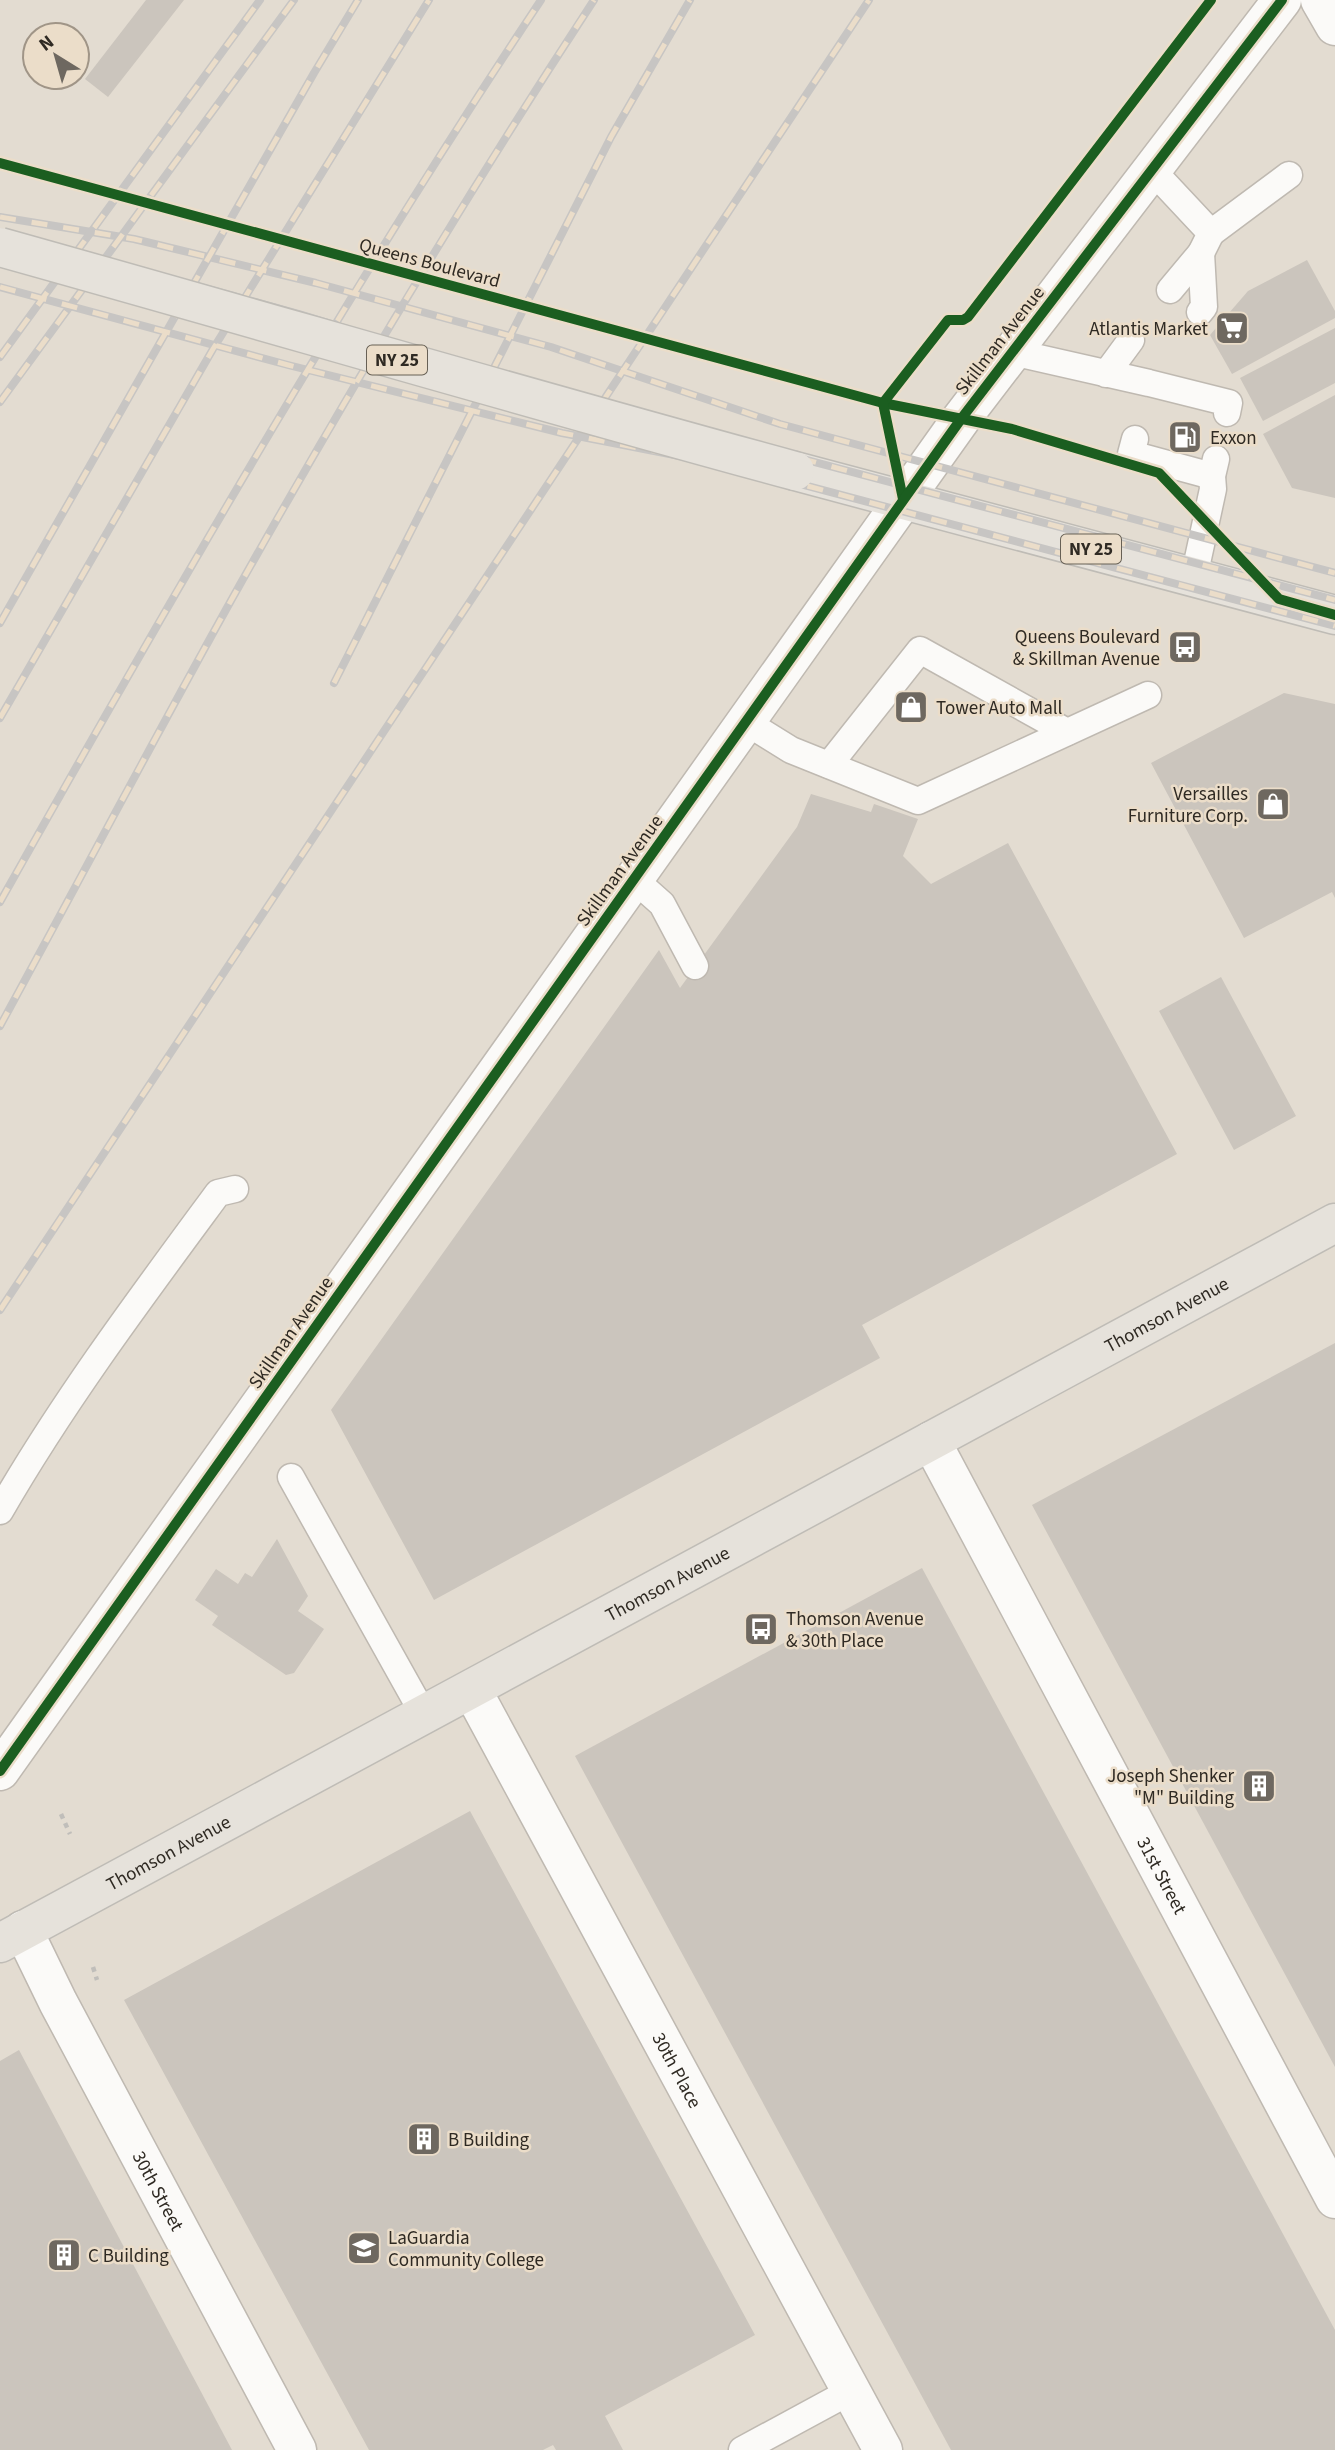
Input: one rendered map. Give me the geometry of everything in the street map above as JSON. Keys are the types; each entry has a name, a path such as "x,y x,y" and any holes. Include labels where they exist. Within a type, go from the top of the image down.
{"main road":[{"name":"NY 25","path":"0,247 586,415 1335,615"},
{"name":"Thomson Avenue","path":"12,1937 1335,1223"}],"street":[{"name":"Skillman Avenue","path":"0,1771 903,499 1012,352 1282,0"},
{"path":"1320,0 1335,26"},
{"name":"31st Street","path":"931,1441 1335,2199"},
{"name":"30th Place","path":"472,1690 883,2450"},
{"name":"30th Street","path":"12,1937 58,2002 297,2450"}],"lane":[{"path":"1152,170 1206,243 1205,307 1200,312"},
{"path":"1170,290 1206,243 1289,175"},
{"path":"1106,374 1131,340"},
{"path":"1012,352 1106,374 1153,380 1190,397 1229,403 1227,413"},
{"path":"1135,439 1130,454 1173,457 1214,467 1213,489 1194,577"},
{"path":"829,765 920,649 1067,732"},
{"path":"746,722 791,750 918,801 1148,695"},
{"path":"635,880 662,904 695,966"},
{"path":"0,1511 25,1467 135,1306 218,1193 235,1189"},
{"path":"291,1477 424,1715"},
{"path":"742,2450 851,2391"}],"path":[{"path":"61,1815 70,1834"}],"building":[{"path":"146,0 184,0 108,97 91,84 91,71"},
{"path":"1307,260 1335,311 1335,318 1232,374 1210,335 1248,291"},
{"path":"1335,328 1335,383 1263,421 1240,378"},
{"path":"1335,395 1335,498 1292,488 1263,434"},
{"path":"1284,693 1335,704 1335,898 1332,892 1244,938 1151,763"},
{"path":"811,794 871,812 874,804 918,819 903,856 931,884 1008,843 1177,1154 862,1325 880,1358 434,1600 331,1410 659,950 680,988 797,827"},
{"path":"1221,977 1296,1116 1234,1150 1159,1011"},
{"name":"Joseph Shenker \"M\" Building","path":"1335,1343 1335,2067 1032,1505"},
{"path":"277,1539 308,1596 298,1611 324,1629 294,1673 286,1675 212,1625 218,1616 195,1600 216,1569 238,1584 245,1573 252,1577"},
{"path":"922,1568 1335,2330 1335,2450 951,2450 575,1756"},
{"name":"LaGuardia Community College","path":"470,1811 755,2335 605,2416 623,2450 556,2450 553,2445 543,2450 369,2450 124,2000"},
{"name":"C Building","path":"19,2050 232,2450 0,2450 0,2061"}],"railway":[{"path":"0,357 260,0"},
{"path":"0,402 294,0"},
{"path":"0,623 358,0"},
{"path":"0,718 213,349 429,0"},
{"path":"0,902 262,446 399,221 541,0"},
{"path":"0,1026 276,521 454,221 594,0"},
{"path":"334,683 611,137 690,0"},
{"path":"0,1310 869,0"},
{"path":"0,217 134,239 316,283 551,347 780,424 1335,573"},
{"path":"0,232 299,314 573,398 1335,600"},
{"path":"0,287 288,365 562,433 736,467 1335,626"}],"cycle path":[{"path":"883,403 948,320 963,320 968,317 1211,0"},
{"path":"0,1771 961,419 1282,0"},
{"name":"Queens Boulevard","path":"0,163 883,403 1012,429 1159,473 1279,599 1335,615"},
{"path":"883,403 903,499"}],"place":[{"name":"Atlantis Market","path":"1232,328"},
{"name":"Exxon","path":"1185,437"},
{"name":"Queens Boulevard & Skillman Avenue","path":"1185,647"},
{"name":"Tower Auto Mall","path":"911,707"},
{"name":"Versailles Furniture Corp.","path":"1273,804"},
{"name":"Thomson Avenue & 30th Place","path":"761,1629"},
{"name":"Joseph Shenker \"M\" Building","path":"1259,1786"},
{"name":"B Building","path":"424,2139"},
{"name":"LaGuardia Community College","path":"364,2248"},
{"name":"C Building","path":"64,2255"}]}
